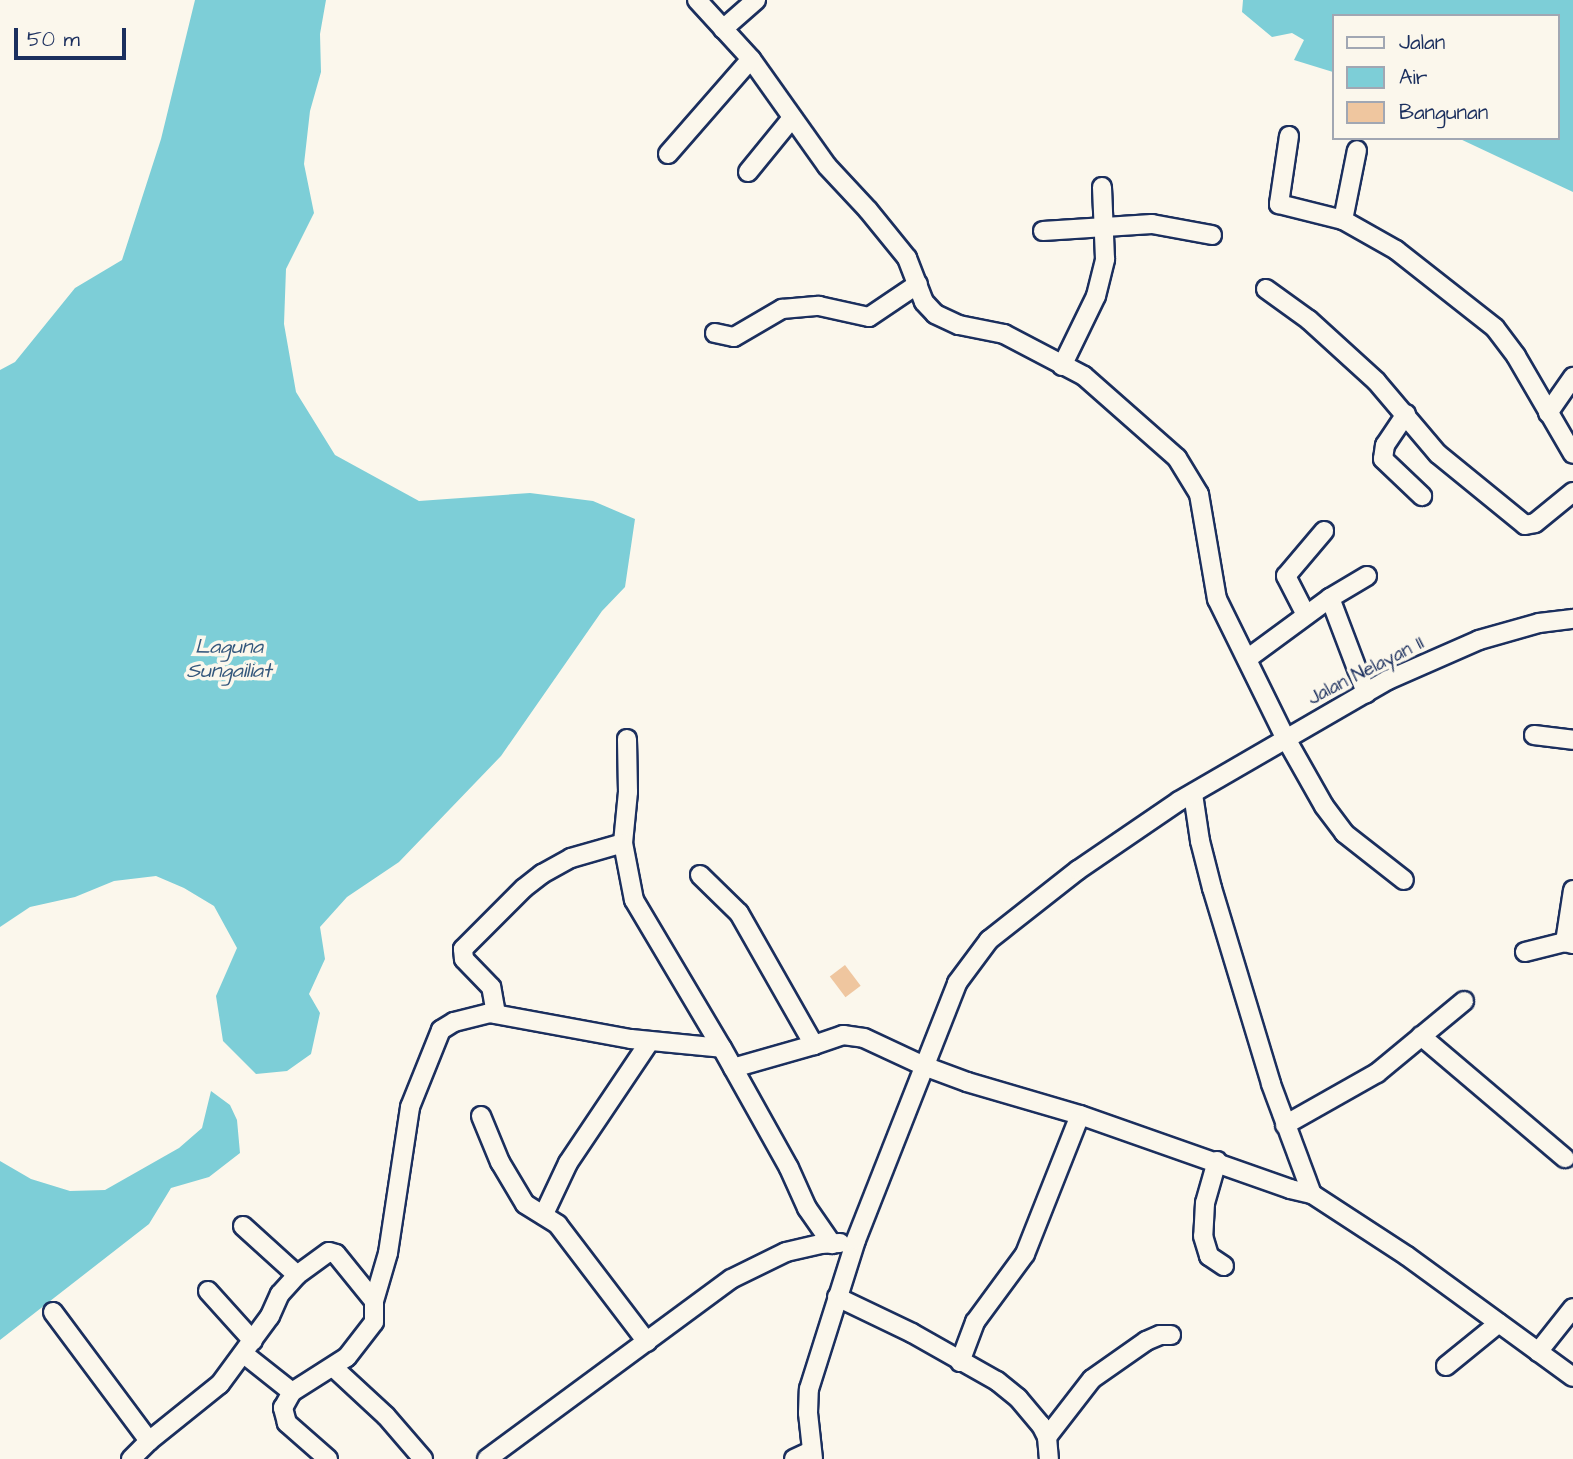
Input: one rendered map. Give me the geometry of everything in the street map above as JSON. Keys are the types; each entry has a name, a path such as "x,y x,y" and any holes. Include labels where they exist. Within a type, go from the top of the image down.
{"street":[{"path":"697,0 751,59 827,166 868,209 907,258 924,302 946,321 1004,334 1083,376 1168,447 1193,482 1203,515 1214,591 1285,737 1324,806 1344,833 1404,880"},
{"path":"723,29 756,0"},
{"path":"667,154 751,59"},
{"path":"748,172 792,118"},
{"path":"1289,136 1279,204 1343,220 1396,250 1495,328 1516,356 1573,454"},
{"path":"1343,220 1357,150"},
{"path":"1062,366 1096,296 1105,259 1102,187"},
{"path":"1043,231 1152,224 1212,235"},
{"path":"715,333 734,337 782,309 819,306 869,317 918,285"},
{"path":"1266,289 1309,320 1376,381 1438,454 1525,525 1535,523 1573,492"},
{"path":"1548,413 1573,377"},
{"path":"1406,414 1385,445 1383,459 1422,496"},
{"path":"1306,615 1286,576 1324,531"},
{"path":"1247,659 1330,598 1367,576"},
{"path":"1330,598 1366,693"},
{"name":"Jalan Nelayan II","path":"813,1455 809,1390 856,1240 957,983 989,940 1078,870 1187,797 1285,737 1426,662 1479,640 1539,623 1573,619"},
{"path":"1534,735 1573,740"},
{"path":"627,739 628,792 623,843 634,900 722,1048 789,1168 807,1208 832,1244"},
{"path":"1187,797 1212,888 1296,1157 1302,1192"},
{"path":"486,1015 491,987 464,959 463,949 542,874 571,858 623,843"},
{"path":"700,875 738,913 814,1045"},
{"path":"1525,953 1569,943 1573,890"},
{"path":"1285,1125 1377,1073 1464,1001"},
{"path":"328,1459 287,1423 282,1413 292,1392 334,1367 353,1350 373,1322 374,1301 388,1253 410,1107 441,1030 454,1022 486,1015 650,1041 722,1048"},
{"path":"733,1068 844,1035 864,1038 924,1066 1080,1115 1302,1192 1354,1219 1573,1377"},
{"path":"1421,1036 1565,1158"},
{"path":"544,1214 562,1172 650,1041"},
{"path":"1296,1157 1308,1114"},
{"path":"960,1363 975,1322 1025,1254 1080,1115"},
{"path":"481,1116 500,1162 525,1204 558,1225 647,1342"},
{"path":"1217,1161 1205,1203 1203,1236 1209,1256 1224,1266"},
{"path":"243,1226 297,1275"},
{"path":"489,1458 738,1275 786,1252 820,1244 856,1240"},
{"path":"131,1459 149,1441 220,1384 248,1348 280,1294 297,1275 329,1252 333,1252 374,1301"},
{"path":"208,1291 248,1348 292,1392"},
{"path":"837,1297 912,1333 960,1363 997,1381 1018,1398 1047,1437 1049,1459"},
{"path":"1538,1352 1573,1308"},
{"path":"53,1312 149,1441"},
{"path":"1446,1366 1499,1323"},
{"path":"1047,1437 1092,1379 1146,1341 1160,1335 1171,1335"},
{"path":"334,1367 386,1416 423,1459"},
{"path":"794,1459 813,1455"}],"water":[{"name":"Laguna Sungailiat","path":"195,0 326,0 320,34 321,72 310,111 304,164 314,213 286,269 284,324 296,392 335,455 419,501 530,493 593,501 635,519 625,587 602,611 501,756 399,862 347,897 320,927 325,959 309,994 320,1013 311,1054 287,1071 256,1074 223,1041 216,996 237,948 214,906 184,888 156,876 114,881 75,897 30,907 0,927 0,370 15,362 75,288 122,260 161,139"},
{"path":"1243,0 1573,0 1573,192 1462,140 1559,140 1559,14 1332,14 1332,72 1294,60 1304,40 1292,33 1272,37 1242,12"},
{"path":"211,1091 230,1105 237,1120 240,1153 209,1177 171,1188 149,1224 0,1340 0,1161 31,1179 70,1191 105,1190 179,1148 202,1128"}],"building":[{"path":"845,965 861,986 845,997 830,976"}]}
